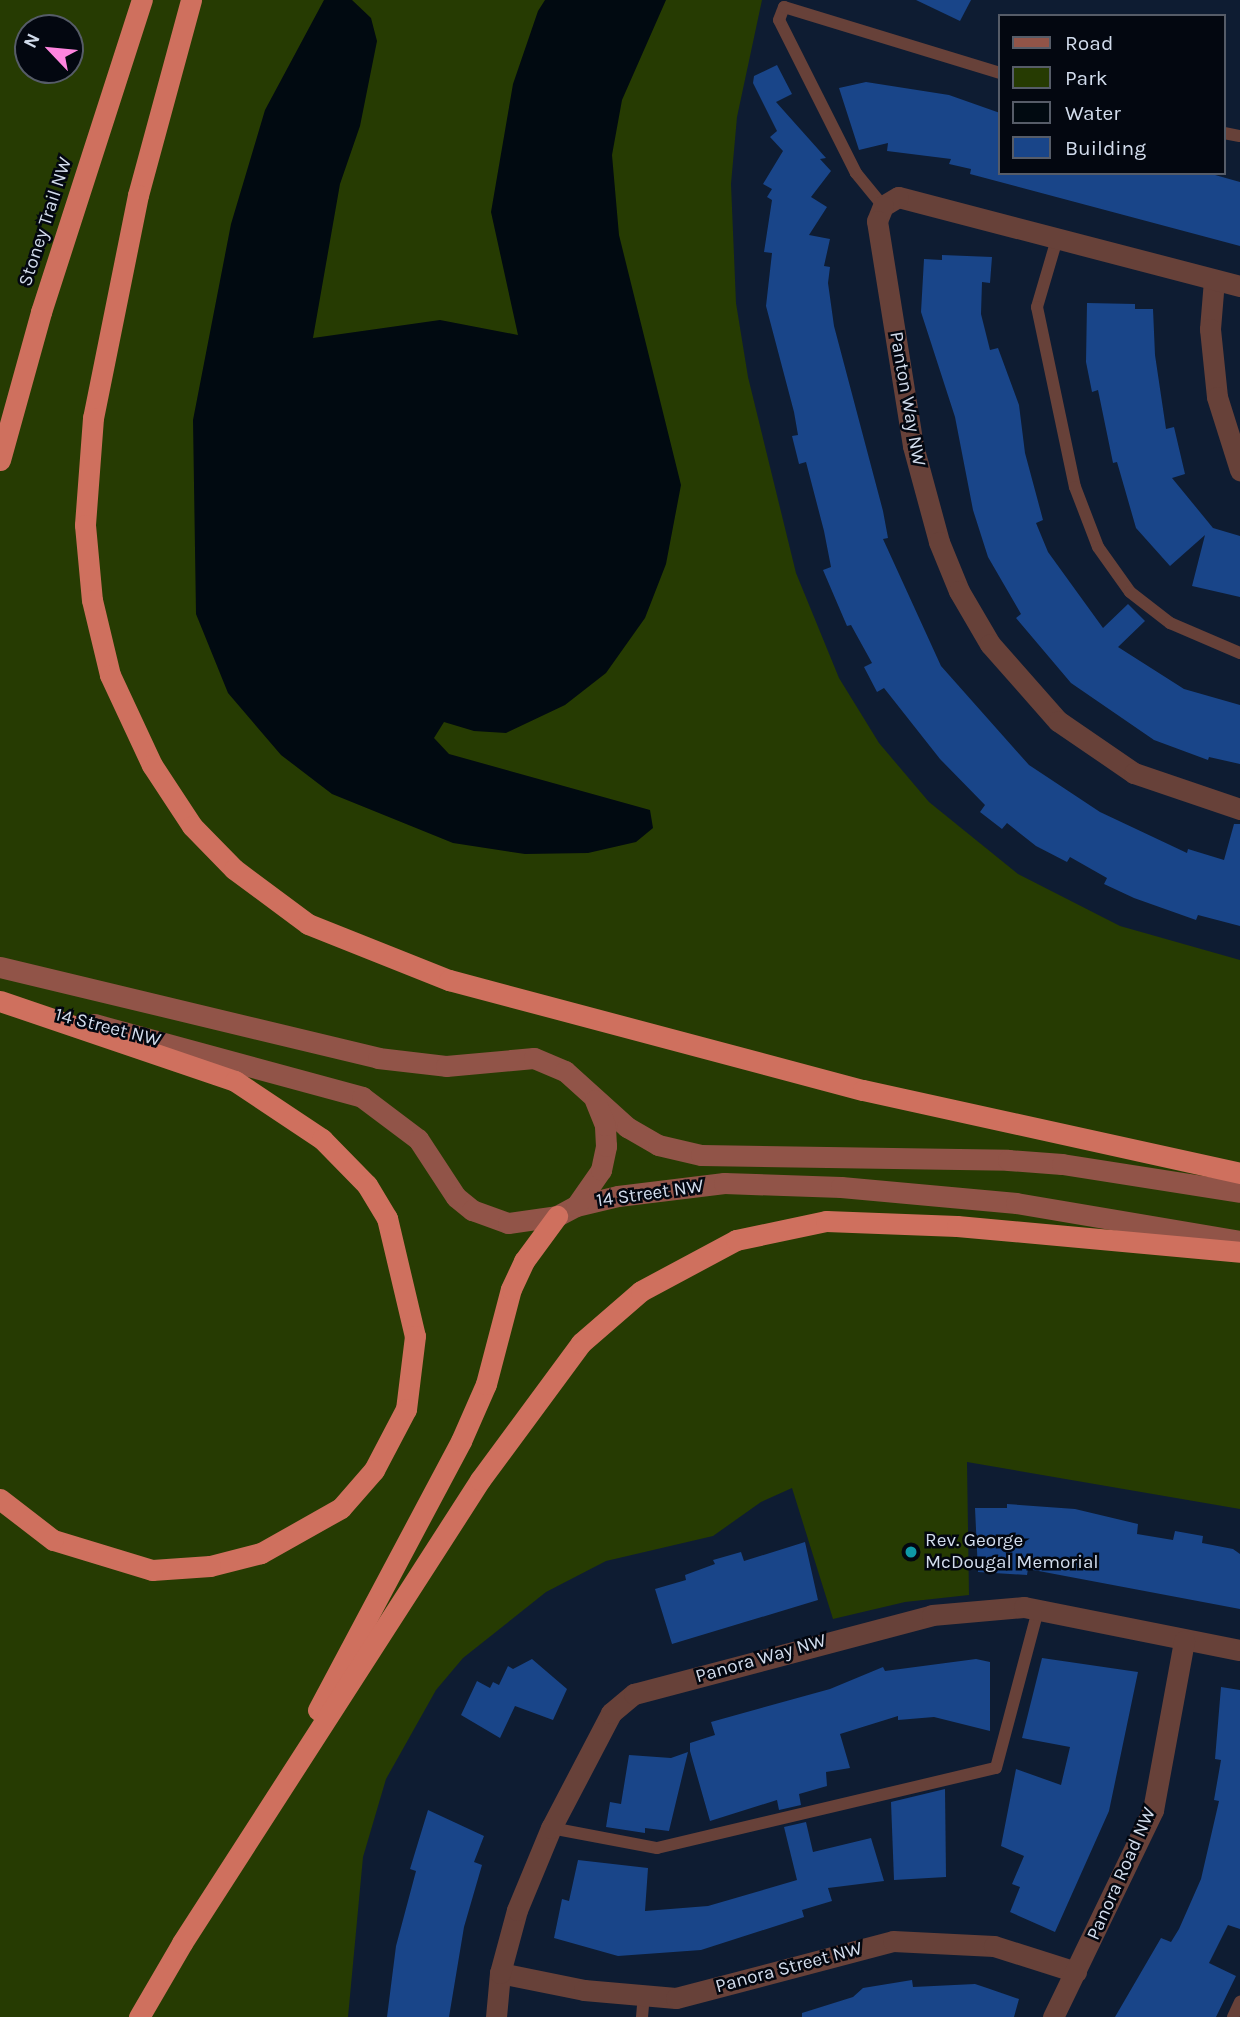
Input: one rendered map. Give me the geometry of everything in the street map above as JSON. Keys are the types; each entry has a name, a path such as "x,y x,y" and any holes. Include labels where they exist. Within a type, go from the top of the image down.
{"highway":[{"name":"Stoney Trail NW","path":"0,477 2,450 41,312 142,0"},
{"path":"191,0 135,208 93,418 85,525 92,600 110,675 152,765 192,826 234,869 308,923 449,980 863,1090 1240,1173"},
{"path":"0,1001 235,1081 322,1139 367,1185 387,1218 415,1336 406,1409 374,1470 341,1508 261,1553 210,1566 152,1570 53,1540 0,1499"},
{"path":"249,1838 461,1441 486,1384 511,1289 524,1261 567,1211"},
{"path":"139,2017 249,1838 480,1480 546,1387 608,1316 684,1264 736,1240 825,1221 957,1226 1240,1252"}],"main road":[{"name":"14 Street NW","path":"1,967 378,1058 446,1066 534,1058 565,1071 627,1127 658,1145 701,1156 1008,1160 1062,1164 1240,1192"},
{"name":"14 Street NW","path":"0,1001 336,1086 398,1120 427,1150 456,1197 472,1210 508,1223 724,1183 841,1187 1016,1203 1240,1241"},
{"path":"567,1211 601,1170 606,1146 604,1125 594,1098"}],"street":[{"path":"883,206 898,197 1240,286"},
{"name":"Panton Way NW","path":"883,206 877,221 913,446 939,542 959,591 989,644 1058,721 1134,773 1240,809"},
{"path":"1214,280 1210,329 1217,397 1240,470"},
{"name":"Panora Way NW","path":"496,2017 500,1973 517,1910 551,1828 611,1713 634,1694 932,1615 1024,1607 1184,1641 1240,1650"},
{"name":"Panora Road NW","path":"1053,2017 1153,1810 1184,1641"},
{"name":"Panora Street NW","path":"500,1973 584,1990 676,1998 893,1941 994,1946 1076,1972"}],"lane":[{"path":"883,206 856,173 779,20 784,7 998,71"},
{"path":"1058,239 1037,307 1074,487 1098,547 1130,592 1170,624 1240,653"},
{"path":"551,1828 657,1848 996,1768 1038,1610"},
{"path":"642,2017 644,1995"},
{"path":"1233,2017 1240,2002"}],"green space":[{"path":"0,0 762,0 737,117 731,184 736,303 748,377 796,573 839,678 879,743 929,802 1018,874 1120,926 1240,960 1240,1509 967,1462 969,1595 905,1602 833,1619 792,1488 761,1502 713,1536 606,1561 546,1592 463,1658 436,1690 386,1779 363,1857 348,2017 0,2017"}],"water":[{"path":"324,0 352,0 371,18 377,41 360,126 340,184 313,338 440,320 518,335 491,212 513,84 538,11 545,0 666,0 622,100 612,155 619,235 681,485 666,564 645,618 606,673 565,705 506,733 474,731 444,722 434,738 449,754 650,810 653,828 636,842 588,853 525,854 453,843 332,794 281,755 228,693 196,614 193,420 231,224 265,110"}],"building":[{"path":"916,0 971,0 960,21"},
{"path":"777,65 792,94 776,102 826,158 820,159 831,171 811,197 827,207 809,235 830,239 824,266 830,267 828,283 834,326 883,511 888,538 883,539 941,666 1029,765 1100,812 1187,853 1188,849 1224,860 1234,824 1240,824 1240,926 1198,915 1196,920 1134,898 1104,884 1107,878 1070,857 1067,862 1036,846 1007,823 1002,829 980,812 985,805 940,759 884,688 877,692 864,667 872,663 851,625 847,626 823,570 831,567 824,531 806,462 799,464 792,436 798,435 794,412 766,306 772,253 764,252 772,200 767,197 772,189 763,184 783,151 770,137 777,131 753,83 754,76"},
{"path":"866,82 949,95 998,112 998,175 1215,175 1240,182 1240,246 970,174 971,169 949,164 951,159 887,151 888,143 859,150 839,88"},
{"path":"942,255 992,257 990,283 982,282 981,314 990,350 998,348 1019,405 1025,453 1043,520 1036,523 1048,552 1103,628 1128,604 1145,621 1118,647 1184,689 1240,705 1240,764 1209,757 1208,760 1154,740 1071,683 1016,618 1021,614 988,557 973,510 955,417 921,312 924,259 942,260"},
{"path":"1087,303 1135,304 1135,309 1153,309 1155,355 1166,429 1174,427 1185,474 1172,478 1213,528 1240,536 1240,597 1192,586 1205,535 1170,566 1136,528 1117,462 1113,463 1098,390 1092,392 1086,362"},
{"path":"1007,1504 1075,1509 1138,1524 1137,1534 1173,1540 1175,1531 1203,1536 1202,1543 1233,1549 1240,1554 1240,1609 1028,1569 1027,1575 978,1572 975,1508 1007,1508"},
{"path":"805,1542 818,1600 672,1644 655,1589 686,1580 685,1575 715,1564 713,1560 741,1552 744,1561"},
{"path":"1042,1658 1138,1672 1109,1811 1055,1932 1010,1912 1020,1887 1012,1884 1024,1856 1001,1846 1016,1769 1061,1785 1070,1747 1022,1738"},
{"path":"532,1659 567,1689 553,1720 515,1706 500,1738 461,1715 477,1681 490,1688 493,1682 499,1685 508,1666 513,1669"},
{"path":"976,1659 990,1662 990,1731 934,1717 898,1720 898,1716 840,1734 850,1768 826,1772 827,1786 799,1794 801,1805 779,1810 777,1800 710,1821 690,1743 715,1735 711,1722 830,1689 883,1667 885,1671"},
{"path":"1221,1687 1240,1690 1240,1929 1228,1925 1209,1963 1236,1976 1216,2017 1115,2017 1161,1938 1171,1942 1201,1879 1219,1801 1214,1800 1221,1760 1215,1759"},
{"path":"688,1752 669,1831 645,1828 645,1833 606,1827 610,1802 621,1804 629,1755 671,1758"},
{"path":"945,1789 946,1877 894,1880 891,1802"},
{"path":"428,1810 484,1836 474,1862 482,1865 464,1927 449,2017 387,2017 396,1946 416,1871 410,1869"},
{"path":"806,1822 813,1852 871,1838 884,1881 828,1888 832,1901 802,1910 804,1917 701,1950 618,1956 554,1938 562,1899 569,1901 578,1860 648,1868 645,1911 708,1906 797,1880 784,1827"},
{"path":"912,1980 913,1987 975,1984 1019,1999 1014,2017 802,2017 802,2013 853,1997 863,1988"}],"place":[{"name":"Rev. George McDougal Memorial","path":"911,1552"}]}
